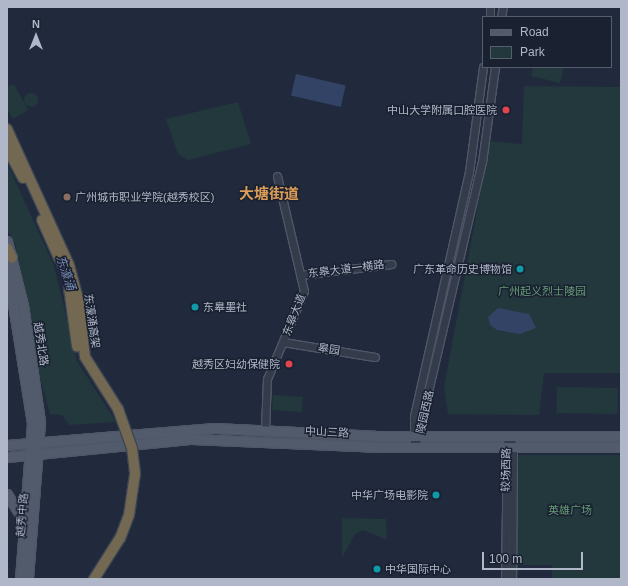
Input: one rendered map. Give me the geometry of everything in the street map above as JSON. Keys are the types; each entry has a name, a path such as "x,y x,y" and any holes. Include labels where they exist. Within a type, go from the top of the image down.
{"highway":[{"name":"东濠涌高架","path":"7,129 69,265 79,302 85,358 120,413 133,453 134,485 128,519 93,579"},
{"name":"东濠涌高架","path":"7,148 66,277 78,349 125,425 131,444 134,475 128,514 121,534 93,579"},
{"path":"7,248 12,258"}],"main road":[{"name":"越秀北路","path":"7,241 12,258 31,351 37,442"},
{"name":"越秀北路","path":"7,267 25,360 37,442"},
{"name":"中山三路","path":"7,458 122,439 207,428 416,436 621,436"},
{"name":"中山三路","path":"139,437 415,447 621,447"},
{"name":"中山三路","path":"7,446 37,442 122,439"},
{"path":"36,454 37,442"},
{"name":"越秀中路","path":"20,579 36,454"},
{"name":"越秀中路","path":"28,579 36,454"},
{"path":"7,494 26,524"}],"street":[{"name":"陵园西路","path":"415,447 437,308 470,167 483,68"},
{"name":"陵园西路","path":"416,436 482,162 495,68"},
{"path":"470,167 482,162"},
{"name":"东皋大道","path":"265,430 267,379 304,292 277,176"},
{"name":"东皋大道一横路","path":"300,275 391,264"},
{"name":"皋园","path":"284,342 375,357"},
{"name":"较场西路","path":"509,435 512,579"},
{"name":"较场西路","path":"505,579 509,446"}],"green space":[{"path":"533,68 564,68 560,83 531,76"},
{"path":"14,84 28,110 13,119 7,109 7,87"},
{"name":"广州起义烈士陵园","path":"524,86 621,87 621,373 544,373 539,415 448,414 444,387 490,141 522,144"},
{"path":"28,93 34,93 38,97 38,103 34,107 28,107 24,103 24,97"},
{"path":"238,102 251,144 188,160 178,154 166,119"},
{"path":"7,163 54,266 77,361 116,422 69,425 62,415 50,414 36,363 19,283 16,247 7,228"},
{"path":"557,387 618,388 618,414 557,413"},
{"path":"273,395 303,397 302,412 272,410"},
{"name":"英雄广场","path":"518,455 621,455 621,579 552,579 552,565 518,565"},
{"path":"342,518 386,519 387,540 363,530 355,534 342,558"}],"water":[{"path":"296,74 346,85 341,107 291,95"},
{"path":"498,308 529,314 536,328 520,334 497,330 490,325 488,317"}],"waterway":[{"name":"东濠涌","path":"56,248 72,289"}],"place":[{"name":"中山大学附属口腔医院","path":"506,110"},
{"name":"广州城市职业学院(越秀校区)","path":"67,197"},
{"name":"广东革命历史博物馆","path":"520,269"},
{"name":"东皋墨社","path":"195,307"},
{"name":"越秀区妇幼保健院","path":"289,364"},
{"name":"中华广场电影院","path":"436,495"},
{"name":"中华国际中心","path":"377,569"}],"district":[{"name":"大塘街道","path":"269,194"}]}
